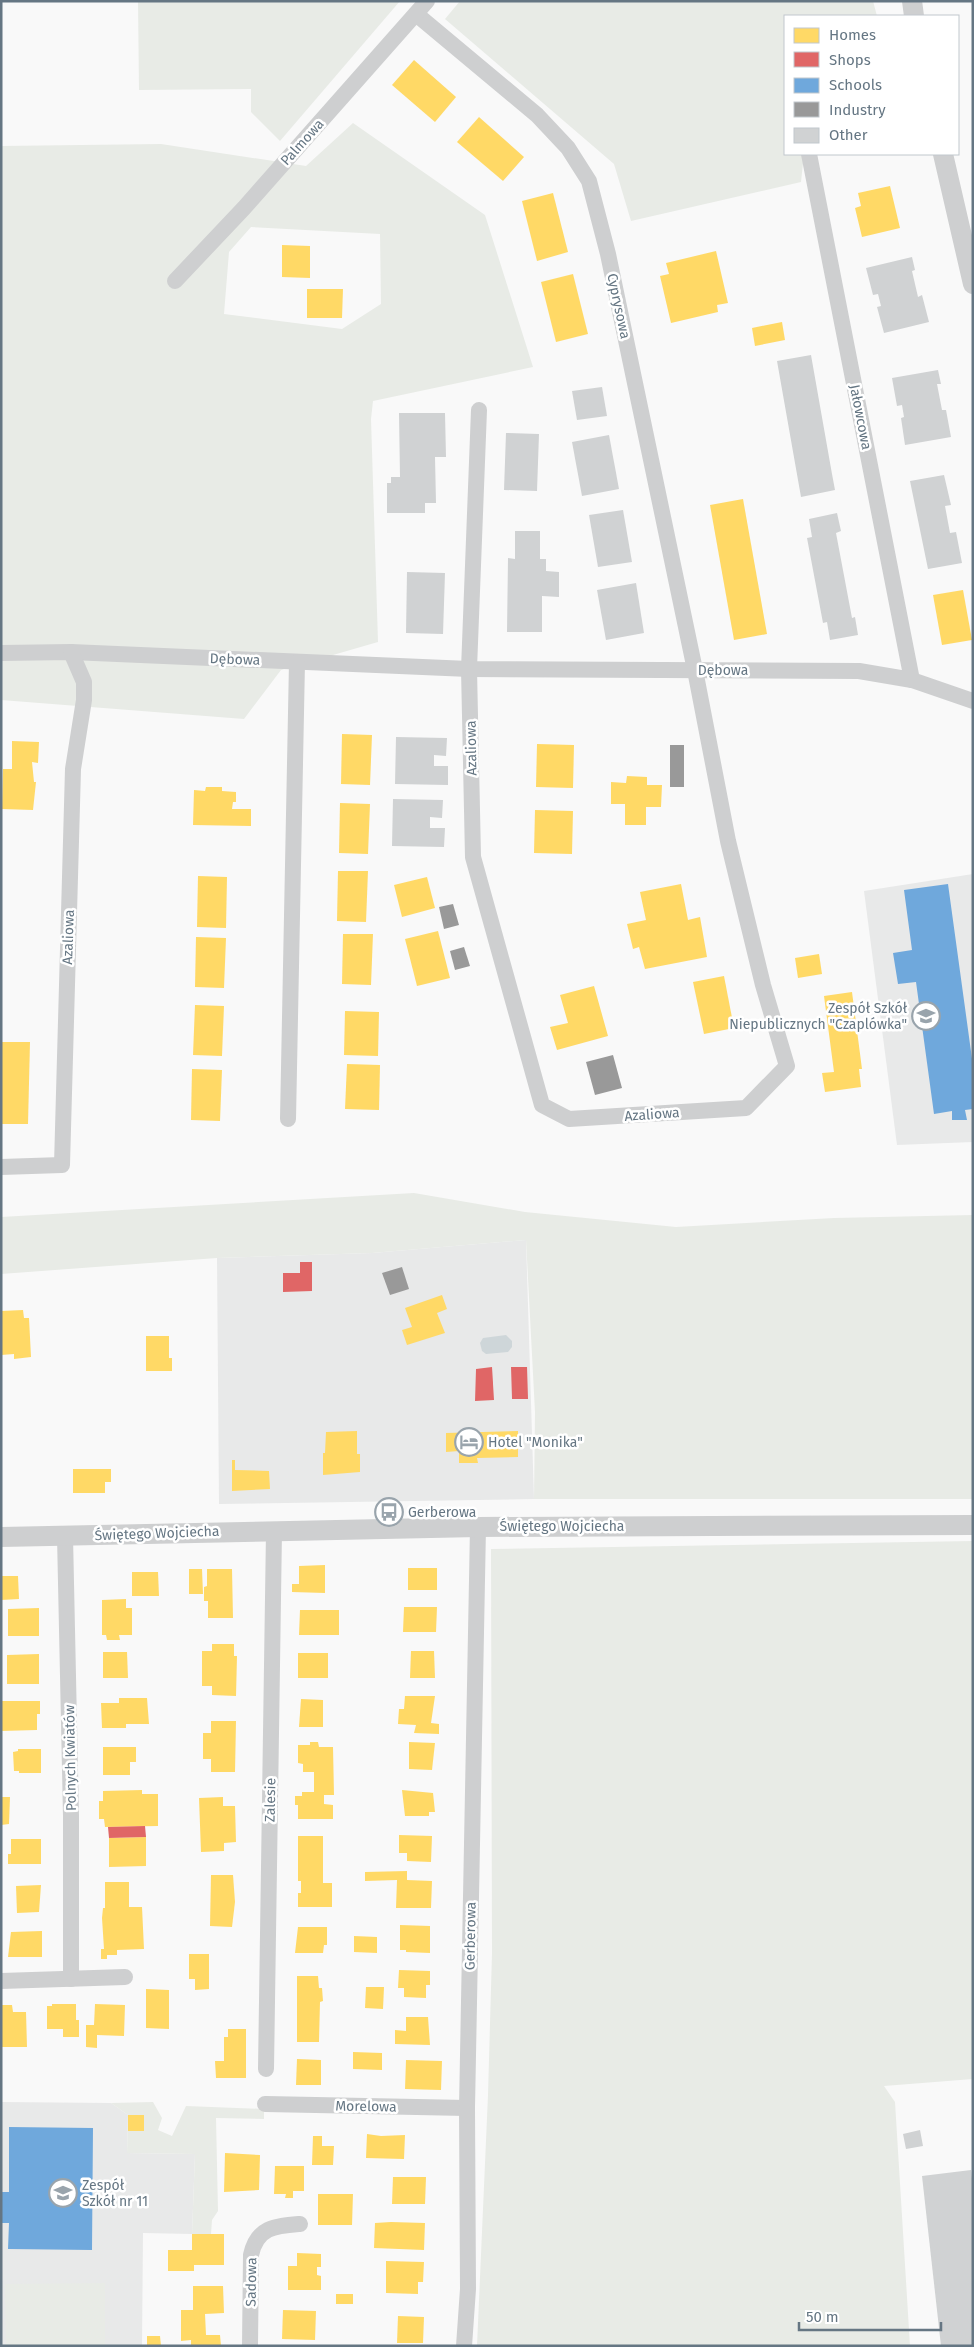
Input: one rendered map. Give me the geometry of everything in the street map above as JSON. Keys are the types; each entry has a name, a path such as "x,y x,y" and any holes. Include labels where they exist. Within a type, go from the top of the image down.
{"street":[{"name":"Palmowa","path":"175,281 244,208 427,1"},
{"path":"912,1 914,15"},
{"name":"Cyprysowa","path":"416,14 537,115 568,148 589,181 618,301 695,670"},
{"name":"Jałowcowa","path":"810,155 912,680"},
{"path":"943,155 973,284"},
{"path":"469,669 479,410"},
{"name":"Azaliowa","path":"1,1167 62,1165 73,769 84,700 84,682 72,652"},
{"name":"Dębowa","path":"1,653 72,652 469,669 859,671 912,680 973,701"},
{"path":"288,1119 297,662"},
{"name":"Azaliowa","path":"469,669 473,857 542,1105 569,1119 746,1108 787,1066 763,985 728,841 695,670"},
{"name":"Świętego Wojciecha","path":"1,1537 478,1527 973,1525"},
{"name":"Gerberowa","path":"464,2346 468,2289 467,2108 478,1527"},
{"name":"Zalesie","path":"266,2069 274,1531"},
{"name":"Polnych Kwiatów","path":"65,1536 72,1816 71,1979"},
{"path":"1,1981 125,1977"},
{"name":"Morelowa","path":"265,2104 467,2108"},
{"name":"Sadowa","path":"250,2346 251,2255 253,2242 266,2230 300,2224"}],"shaded area":[{"path":"138,1 400,1 280,141 251,112 251,89 139,90"},
{"path":"460,1 873,1 877,15 784,15 784,155 804,155 801,182 631,221 614,164 445,19"},
{"path":"353,123 485,215 533,367 373,401 371,419 378,642 281,670 244,719 1,700 1,146 161,144 306,166","holes":["251,227 380,234 381,304 342,329 224,314 229,252"]},
{"name":"Zespół Szkół Niepublicznych \"Czaplówka\"","path":"973,874 973,1142 897,1145 864,891"},
{"path":"414,1193 525,1212 676,1227 834,1218 973,1215 973,1499 534,1499 535,1412 526,1240 372,1253 217,1258 1,1274 1,1217"},
{"path":"526,1240 534,1499 219,1504 217,1258 372,1253"},
{"path":"506,1335 512,1341 512,1347 508,1352 486,1354 482,1351 480,1343 483,1338"},
{"path":"973,1541 973,2079 884,2086 895,2102 910,2346 477,2346 492,1953 491,1549"},
{"name":"Zespół Szkół nr 11","path":"1,2102 111,2103 128,2115 127,2153 195,2154 192,2234 143,2233 142,2346 1,2346"},
{"path":"153,2102 162,2118 158,2130 172,2136 186,2106 264,2109 264,2119 216,2118 218,2211 212,2220 211,2234 192,2234 195,2154 127,2153 128,2115 111,2103"},
{"path":"105,2283 105,2346 6,2346 5,2284"}],"building: Homes":[{"path":"414,60 456,97 435,122 392,85"},
{"path":"479,117 524,157 503,181 457,142"},
{"path":"890,186 900,228 862,237 855,208 861,206 858,193"},
{"path":"553,193 568,252 537,261 522,201"},
{"path":"282,245 310,246 310,278 282,277"},
{"path":"716,251 728,303 717,305 718,312 671,323 660,276 669,274 666,263"},
{"path":"573,274 588,334 556,342 541,282"},
{"path":"307,289 343,289 342,318 307,318"},
{"path":"782,322 785,340 755,346 752,328"},
{"path":"743,499 767,634 734,640 710,505"},
{"path":"963,590 972,640 942,645 933,595"},
{"path":"342,734 372,735 370,785 341,784"},
{"path":"12,741 39,742 38,763 32,762 34,782 36,782 33,810 2,809 3,769 12,769"},
{"path":"537,744 574,745 573,788 536,787"},
{"path":"627,776 647,777 647,785 662,785 661,807 646,807 646,825 625,825 625,804 611,804 611,782 626,783"},
{"path":"206,787 222,787 222,791 236,792 236,802 233,802 232,809 251,809 251,826 193,825 194,790 205,791"},
{"path":"340,803 370,804 368,854 339,853"},
{"path":"535,810 573,811 572,854 534,853"},
{"path":"338,871 368,871 366,922 337,921"},
{"path":"198,876 227,877 226,928 197,927"},
{"path":"427,877 435,908 402,917 394,885"},
{"path":"681,884 688,920 700,917 707,957 645,969 639,947 633,949 627,924 646,920 640,892"},
{"path":"438,931 450,978 417,986 405,939"},
{"path":"343,934 373,934 371,985 342,984"},
{"path":"196,937 226,938 224,988 195,987"},
{"path":"819,954 822,974 798,978 795,958"},
{"path":"724,976 734,1028 704,1034 693,982"},
{"path":"594,986 608,1036 557,1050 550,1027 568,1023 560,995"},
{"path":"852,992 862,1069 859,1069 861,1087 825,1092 822,1073 834,1072 824,996"},
{"path":"195,1005 224,1006 222,1056 193,1055"},
{"path":"345,1011 379,1012 378,1056 344,1055"},
{"path":"1,1042 30,1042 28,1124 1,1124"},
{"path":"347,1064 380,1065 379,1110 345,1109"},
{"path":"192,1069 222,1070 220,1121 191,1120"},
{"path":"442,1295 447,1309 437,1313 445,1333 407,1345 402,1330 412,1327 405,1308"},
{"path":"23,1310 24,1318 29,1318 31,1357 14,1359 14,1354 1,1355 1,1311"},
{"path":"146,1336 169,1336 169,1358 172,1358 172,1371 146,1371"},
{"path":"357,1431 357,1454 360,1454 360,1472 323,1475 323,1453 325,1453 326,1432"},
{"path":"518,1431 518,1457 477,1458 478,1463 459,1463 459,1451 446,1452 446,1433"},
{"path":"232,1460 235,1460 235,1470 269,1471 270,1489 232,1491"},
{"path":"73,1469 111,1469 111,1482 105,1482 105,1493 73,1493"},
{"path":"325,1565 325,1593 292,1592 292,1584 299,1584 299,1566"},
{"path":"408,1568 437,1568 437,1590 408,1590"},
{"path":"189,1569 202,1569 203,1594 189,1594"},
{"path":"207,1569 232,1569 233,1618 208,1618 208,1601 204,1601 204,1587 207,1586"},
{"path":"132,1572 158,1572 159,1596 132,1596"},
{"path":"1,1576 18,1576 19,1599 1,1600"},
{"path":"126,1599 126,1608 132,1608 132,1635 119,1635 120,1640 107,1640 106,1635 102,1635 102,1600"},
{"path":"404,1607 437,1607 436,1632 403,1632"},
{"path":"39,1608 39,1636 8,1636 8,1609"},
{"path":"300,1610 339,1610 339,1635 299,1635"},
{"path":"212,1644 234,1644 234,1656 237,1656 236,1696 212,1695 212,1686 202,1686 202,1651 212,1651"},
{"path":"411,1651 434,1651 435,1678 410,1678"},
{"path":"103,1652 127,1652 128,1678 103,1678"},
{"path":"298,1653 328,1653 328,1678 298,1678"},
{"path":"39,1654 39,1684 7,1684 7,1655"},
{"path":"405,1696 435,1696 431,1723 439,1724 439,1734 414,1733 416,1725 398,1724 399,1709 404,1709"},
{"path":"119,1698 147,1698 149,1724 126,1724 126,1728 102,1728 101,1703 119,1703"},
{"path":"301,1699 323,1700 323,1727 299,1727"},
{"path":"1,1701 40,1701 40,1714 37,1714 37,1730 1,1731"},
{"path":"211,1721 236,1721 235,1772 211,1772 211,1759 203,1759 203,1733 211,1733"},
{"path":"310,1742 318,1742 319,1747 333,1747 334,1795 324,1795 324,1804 333,1805 333,1819 298,1819 298,1805 295,1805 295,1796 302,1796 302,1792 314,1792 314,1772 303,1772 303,1764 298,1763 298,1745 310,1745"},
{"path":"409,1742 435,1743 432,1770 409,1769"},
{"path":"103,1747 136,1747 136,1762 130,1762 130,1775 103,1775"},
{"path":"18,1749 41,1749 41,1773 19,1773 19,1771 14,1771 13,1752 18,1751"},
{"path":"142,1790 142,1794 158,1794 158,1826 105,1827 104,1819 99,1819 99,1801 103,1801 103,1791"},
{"path":"402,1790 433,1793 435,1812 429,1812 429,1816 405,1816"},
{"path":"1,1797 10,1797 9,1824 1,1825"},
{"path":"223,1797 223,1806 235,1806 236,1842 224,1843 224,1851 201,1852 199,1798"},
{"path":"399,1835 432,1836 431,1862 407,1861 407,1853 399,1853"},
{"path":"298,1836 323,1836 323,1883 332,1883 332,1907 298,1907 298,1893 301,1893 301,1881 298,1881"},
{"path":"146,1837 146,1866 109,1867 109,1838"},
{"path":"11,1839 41,1839 41,1864 8,1864 8,1854 11,1854"},
{"path":"407,1871 407,1880 432,1881 431,1908 396,1908 397,1880 365,1881 365,1872"},
{"path":"211,1875 233,1875 235,1902 232,1927 210,1926"},
{"path":"105,1882 129,1882 129,1907 142,1907 144,1949 117,1950 117,1955 107,1955 107,1959 101,1959 101,1949 104,1949 102,1918 103,1908 105,1908"},
{"path":"41,1885 39,1912 17,1913 16,1886"},
{"path":"400,1925 430,1926 430,1953 400,1950"},
{"path":"298,1927 327,1927 327,1945 324,1945 323,1953 295,1953"},
{"path":"42,1931 42,1957 8,1957 11,1932"},
{"path":"354,1936 377,1937 377,1953 354,1952"},
{"path":"189,1954 209,1954 209,1989 195,1990 195,1979 189,1979"},
{"path":"399,1970 430,1971 430,1985 426,1985 426,1998 404,1997 404,1988 398,1988"},
{"path":"297,1976 318,1976 319,1988 322,1988 323,2001 320,2002 319,2042 297,2042"},
{"path":"366,1987 384,1987 383,2009 365,2008"},
{"path":"146,1989 169,1990 169,2029 146,2028"},
{"path":"52,2004 76,2004 76,2020 79,2020 79,2037 63,2037 63,2029 47,2029 47,2006 52,2006"},
{"path":"95,2004 125,2005 124,2036 97,2035 97,2048 86,2047 86,2025 94,2025"},
{"path":"1,2005 12,2005 13,2012 26,2012 27,2047 2,2047"},
{"path":"406,2017 428,2017 430,2045 395,2044 395,2030 406,2031"},
{"path":"228,2029 246,2029 246,2078 216,2078 215,2061 224,2061 224,2037 228,2037"},
{"path":"353,2052 382,2053 382,2070 353,2069"},
{"path":"297,2059 321,2060 321,2085 296,2085"},
{"path":"406,2060 442,2061 441,2090 405,2089"},
{"path":"128,2115 144,2115 144,2131 128,2131"},
{"path":"367,2134 381,2136 405,2135 404,2159 366,2158"},
{"path":"313,2136 322,2136 322,2146 334,2146 333,2165 312,2165"},
{"path":"225,2153 260,2155 259,2190 224,2192"},
{"path":"275,2166 304,2166 304,2191 293,2191 293,2198 285,2198 286,2194 274,2194"},
{"path":"393,2177 426,2177 425,2204 392,2204"},
{"path":"318,2194 353,2194 352,2225 318,2225"},
{"path":"375,2223 425,2223 424,2250 374,2248"},
{"path":"192,2234 224,2234 224,2265 194,2265 194,2271 168,2271 168,2250 192,2250"},
{"path":"297,2253 321,2254 321,2267 317,2267 317,2275 321,2276 321,2290 288,2290 288,2266 297,2266"},
{"path":"386,2261 424,2262 423,2282 418,2282 418,2294 386,2293"},
{"path":"193,2286 223,2286 224,2313 205,2314 206,2335 220,2335 221,2346 191,2346 191,2340 181,2341 181,2310 193,2310"},
{"path":"336,2294 353,2294 353,2304 336,2304"},
{"path":"283,2310 316,2311 315,2340 282,2339"},
{"path":"398,2316 424,2317 423,2343 397,2343"},
{"path":"147,2336 160,2336 161,2346 147,2346"}],"building: Shops":[{"path":"300,1262 312,1262 312,1291 283,1292 283,1273 300,1273"},
{"path":"492,1367 494,1400 475,1401 476,1369"},
{"path":"511,1367 527,1367 528,1399 512,1399"},
{"path":"145,1826 146,1837 109,1838 108,1827"}],"building: Schools":[{"name":"Zespół Szkół Niepublicznych \"Czaplówka\"","path":"948,884 973,1066 973,1109 965,1110 967,1120 952,1120 952,1111 934,1114 916,982 898,984 893,953 912,950 904,890"},
{"path":"9,2127 93,2128 92,2250 8,2249 9,2223 1,2223 1,2192 9,2192"}],"building: Industry":[{"path":"670,745 684,745 684,787 670,787"},
{"path":"453,904 459,925 444,929 439,907"},
{"path":"464,947 470,966 455,970 450,951"},
{"path":"613,1055 622,1088 595,1095 586,1062"},
{"path":"402,1267 409,1289 390,1295 382,1273"}],"building: Other":[{"path":"912,257 915,270 912,271 918,297 922,295 929,322 884,333 877,307 881,306 878,294 873,295 866,268"},
{"path":"811,355 835,490 801,497 777,361"},
{"path":"938,370 941,384 937,384 942,410 946,410 951,437 905,445 901,418 904,417 902,405 897,406 892,378"},
{"path":"602,387 607,416 577,420 572,391"},
{"path":"399,413 445,413 446,457 435,457 436,503 425,503 425,513 387,513 387,483 391,483 391,477 400,477"},
{"path":"506,433 539,434 537,491 504,490"},
{"path":"609,435 619,489 582,496 572,442"},
{"path":"944,475 951,505 945,506 950,533 956,532 962,563 928,569 910,481"},
{"path":"623,510 632,562 598,567 589,515"},
{"path":"837,513 841,531 836,533 852,618 855,617 858,635 830,640 827,622 823,623 807,538 812,537 809,519"},
{"path":"515,531 540,531 540,559 546,559 546,571 559,572 559,597 542,596 542,632 507,632 508,558 515,559"},
{"path":"407,572 445,573 443,634 406,633"},
{"path":"636,583 644,633 606,640 597,590"},
{"path":"396,737 447,738 446,756 434,755 434,766 448,766 448,785 395,784"},
{"path":"393,799 443,800 442,818 430,817 430,828 445,828 444,847 392,846"},
{"path":"920,2130 923,2146 906,2149 903,2134"},
{"path":"971,2170 973,2187 973,2346 941,2346 922,2176"}],"place":[{"name":"Zespół Szkół Niepublicznych \"Czaplówka\"","path":"926,1016"},
{"name":"Hotel \"Monika\"","path":"469,1442"},
{"name":"Gerberowa","path":"389,1512"},
{"name":"Zespół Szkół nr 11","path":"63,2193"}]}
